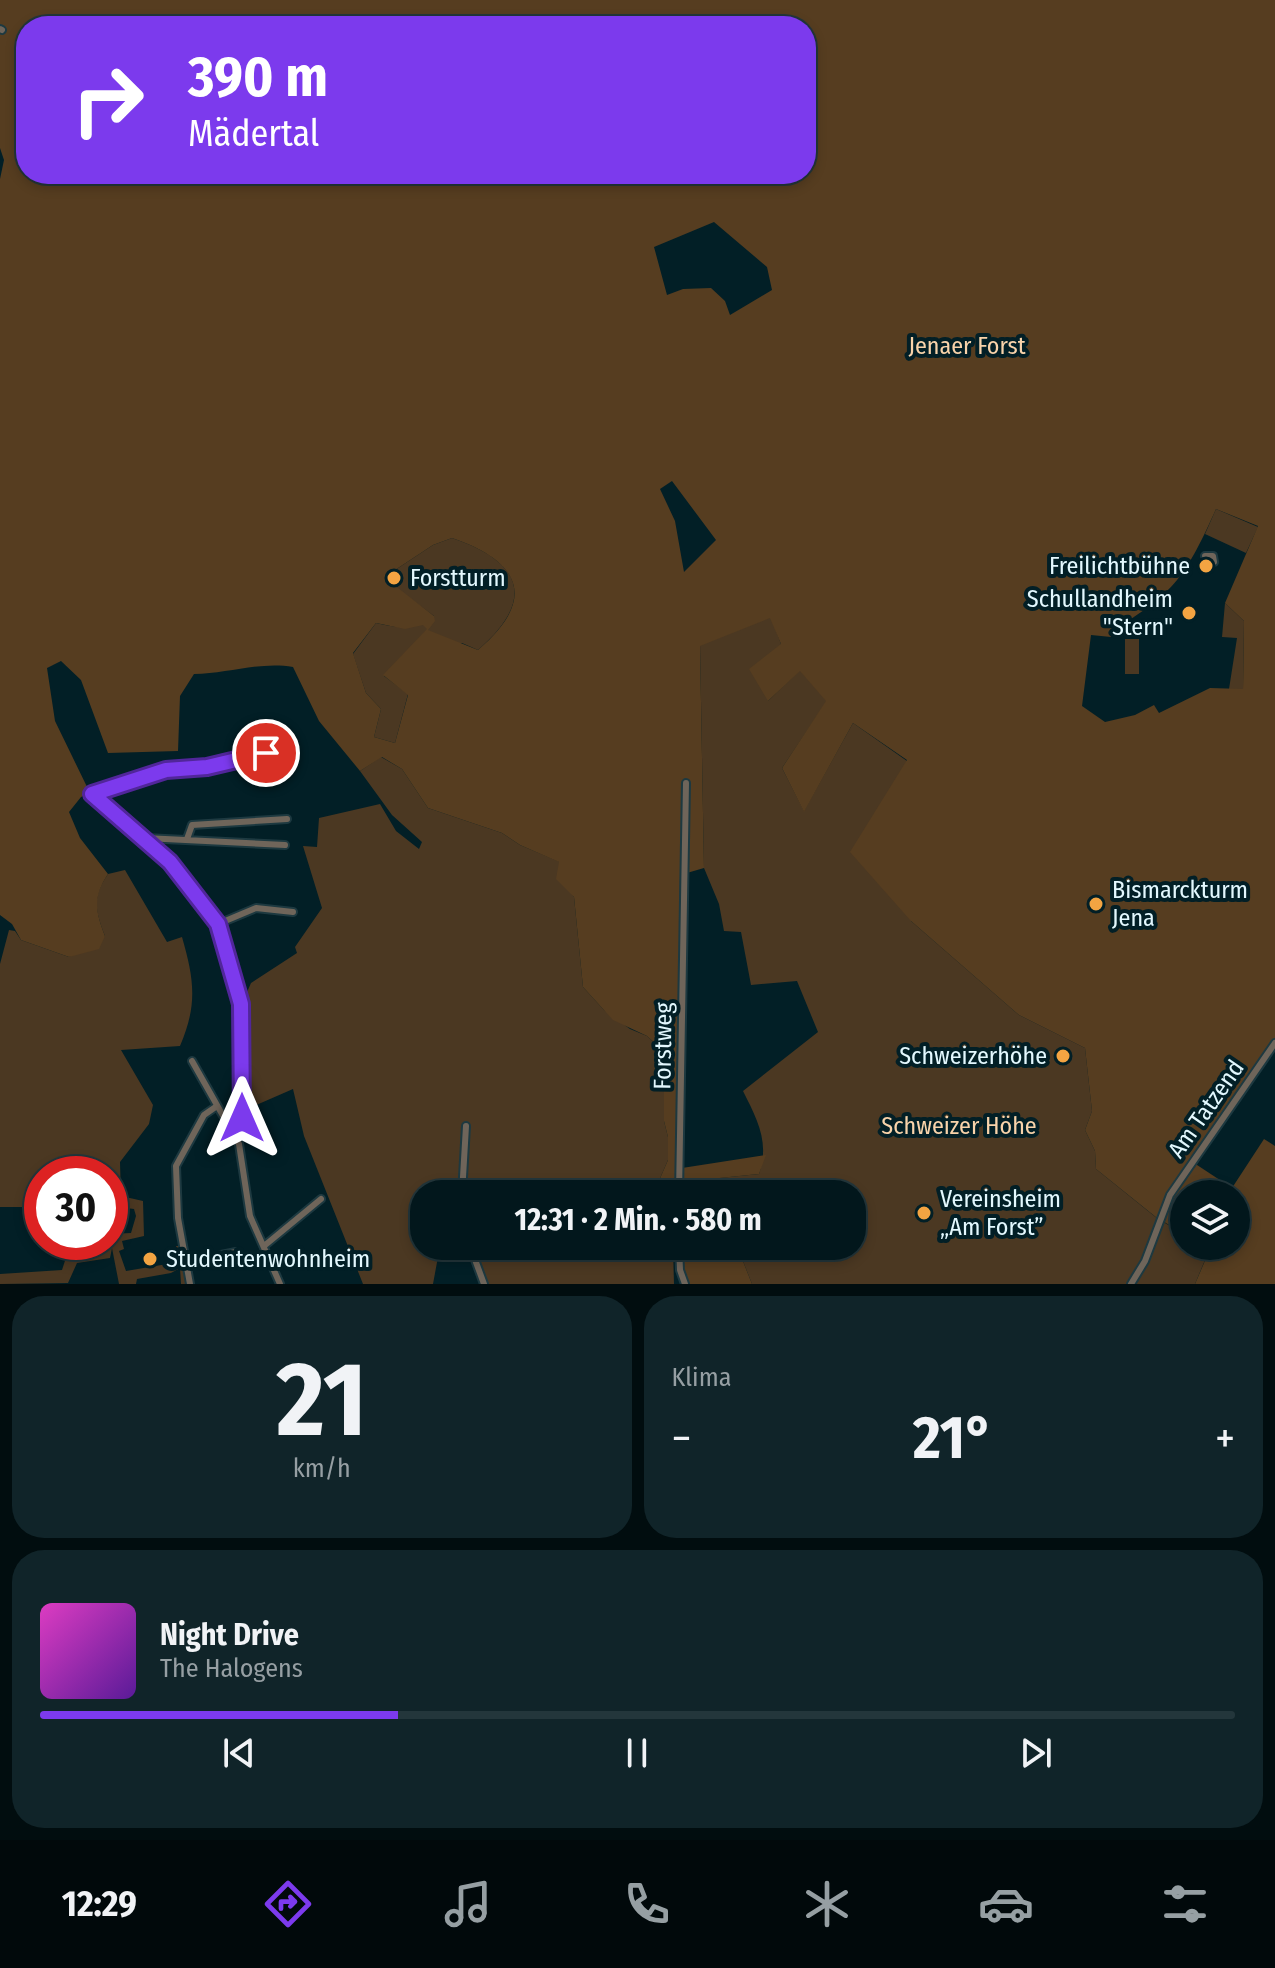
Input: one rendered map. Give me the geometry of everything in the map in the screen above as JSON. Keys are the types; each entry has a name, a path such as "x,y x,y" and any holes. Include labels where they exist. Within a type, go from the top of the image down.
{"street":[{"path":"1205,556 1213,556 1214,562"},
{"path":"235,1137 242,1118 241,1004 218,924 193,887 144,838 92,794 166,770 207,767 251,755 291,755"},
{"name":"Forstweg","path":"679,1180 686,783"},
{"path":"187,839 192,825 287,819"},
{"path":"144,838 285,845"},
{"path":"218,924 256,908 293,912"},
{"name":"Am Tatzend","path":"1131,1284 1145,1261 1170,1195 1275,1043"},
{"path":"192,1061 235,1137 245,1197 280,1284"},
{"path":"190,1284 178,1218 176,1166 204,1115 217,1106"},
{"path":"463,1180 466,1126"},
{"path":"264,1246 321,1199"},
{"path":"186,1262 236,1252"},
{"path":"475,1260 484,1284"},
{"path":"680,1260 685,1284"}],"green space":[{"name":"Jenaer Forst","path":"0,0 1275,0 1275,1040 1177,1180 1170,1180 1170,1191 1157,1218 1096,1169 1095,1151 1085,1130 1092,1111 1085,1048 1019,1015 911,921 850,852 907,760 853,723 804,812 782,768 826,701 800,671 768,701 749,669 781,644 770,618 700,646 704,868 680,875 677,1180 659,1180 668,1160 668,1137 664,1121 664,1064 659,1047 647,1036 613,1020 583,987 574,897 556,879 559,862 520,845 502,833 428,808 402,769 382,757 360,771 319,721 293,667 268,666 194,674 180,696 178,751 108,753 81,680 61,661 47,668 55,721 90,793 81,797 69,812 80,838 108,874 97,904 105,936 99,949 69,957 21,940 12,924 0,915 0,179 4,160 0,148","holes":["714,222 767,267 772,290 730,315 725,301 711,288 683,289 667,295 654,247","672,481 716,540 684,572 675,521 660,489","1216,509 1258,526 1225,603 1244,621 1243,689 1210,688 1159,713 1154,705 1135,715 1105,722 1082,706 1091,635 1111,637 1112,630 1165,593 1187,566","452,538 476,548 507,571 513,584 514,599 509,615 478,650 428,630 435,621 434,616 389,581 389,574 433,545","376,623 405,629 423,625 427,629 383,675 408,695 395,743 374,737 381,709 366,693 353,653"]},
{"path":"1216,509 1258,527 1246,553 1205,534"},
{"path":"452,538 476,548 507,571 513,584 514,599 508,615 478,650 462,643 384,676 408,694 395,743 374,737 381,709 366,693 353,654 376,623 413,627 434,616 392,585 389,574 433,545"},
{"path":"1225,603 1244,621 1243,689 1229,689 1237,638 1222,637"},
{"name":"Schweizer Höhe","path":"771,617 781,644 768,701 800,670 827,701 782,768 804,811 853,723 907,761 911,921 1019,1015 1085,1048 1092,1111 1085,1130 1095,1151 1096,1169 1170,1226 1170,1260 1205,1260 1195,1284 752,1284 743,1260 866,1260 866,1180 699,1180 759,1174 762,1141 757,1121 743,1091 818,1032 797,981 751,985 741,932 724,931 719,904 704,868 700,645"},
{"path":"1125,639 1139,639 1139,674 1125,674"},
{"path":"381,757 402,769 428,808 502,833 520,845 560,862 566,886 574,897 583,987 604,1010 630,1029 647,1036 659,1047 664,1064 668,1160 659,1180 410,1180 410,1260 437,1260 433,1284 363,1284 304,1136 293,1089 245,1110 244,999 251,983 297,953 295,947 322,908 303,846 317,847 319,818 380,804 396,831 419,849 422,842 392,815 360,771"},
{"path":"125,870 167,942 182,937 192,992 186,1031 180,1046 121,1050 153,1105 149,1124 125,1156 24,1156 24,1207 0,1207 0,964 9,930 15,931 21,940 69,957 105,936 97,911 97,897 108,874"},
{"path":"1264,1139 1275,1146 1275,1284 1195,1284 1205,1260 1250,1260 1250,1180 1237,1180"},
{"path":"766,1155 759,1174 682,1180 682,1168"},
{"path":"1194,1163 1220,1180 1182,1180"},
{"path":"128,1198 143,1201 144,1236 128,1240 136,1216 134,1209 128,1208"},
{"path":"1170,1198 1170,1225 1161,1220"},
{"path":"176,1246 180,1246 188,1284 181,1284 180,1268 171,1273 137,1279 136,1284 119,1284 114,1260 122,1260 126,1271 179,1262"},
{"path":"65,1260 97,1260 77,1263 68,1283 0,1284 0,1274 62,1270"},
{"path":"477,1260 673,1260 674,1284 487,1284"},
{"path":"682,1260 743,1260 752,1284 688,1284 683,1276"}],"place":[{"name":"Freilichtbühne","path":"1206,566"},
{"name":"Forstturm","path":"394,578"},
{"name":"Schullandheim \"Stern\"","path":"1189,613"},
{"name":"Bismarckturm Jena","path":"1096,904"},
{"name":"Schweizerhöhe","path":"1063,1056"},
{"name":"Vereinsheim „Am Forst”","path":"924,1213"},
{"name":"Studentenwohnheim","path":"150,1259"}],"route":[{"path":"242,1118 241,1004 218,924 199,895 170,862 92,794 166,770 207,767 266,753"}]}
